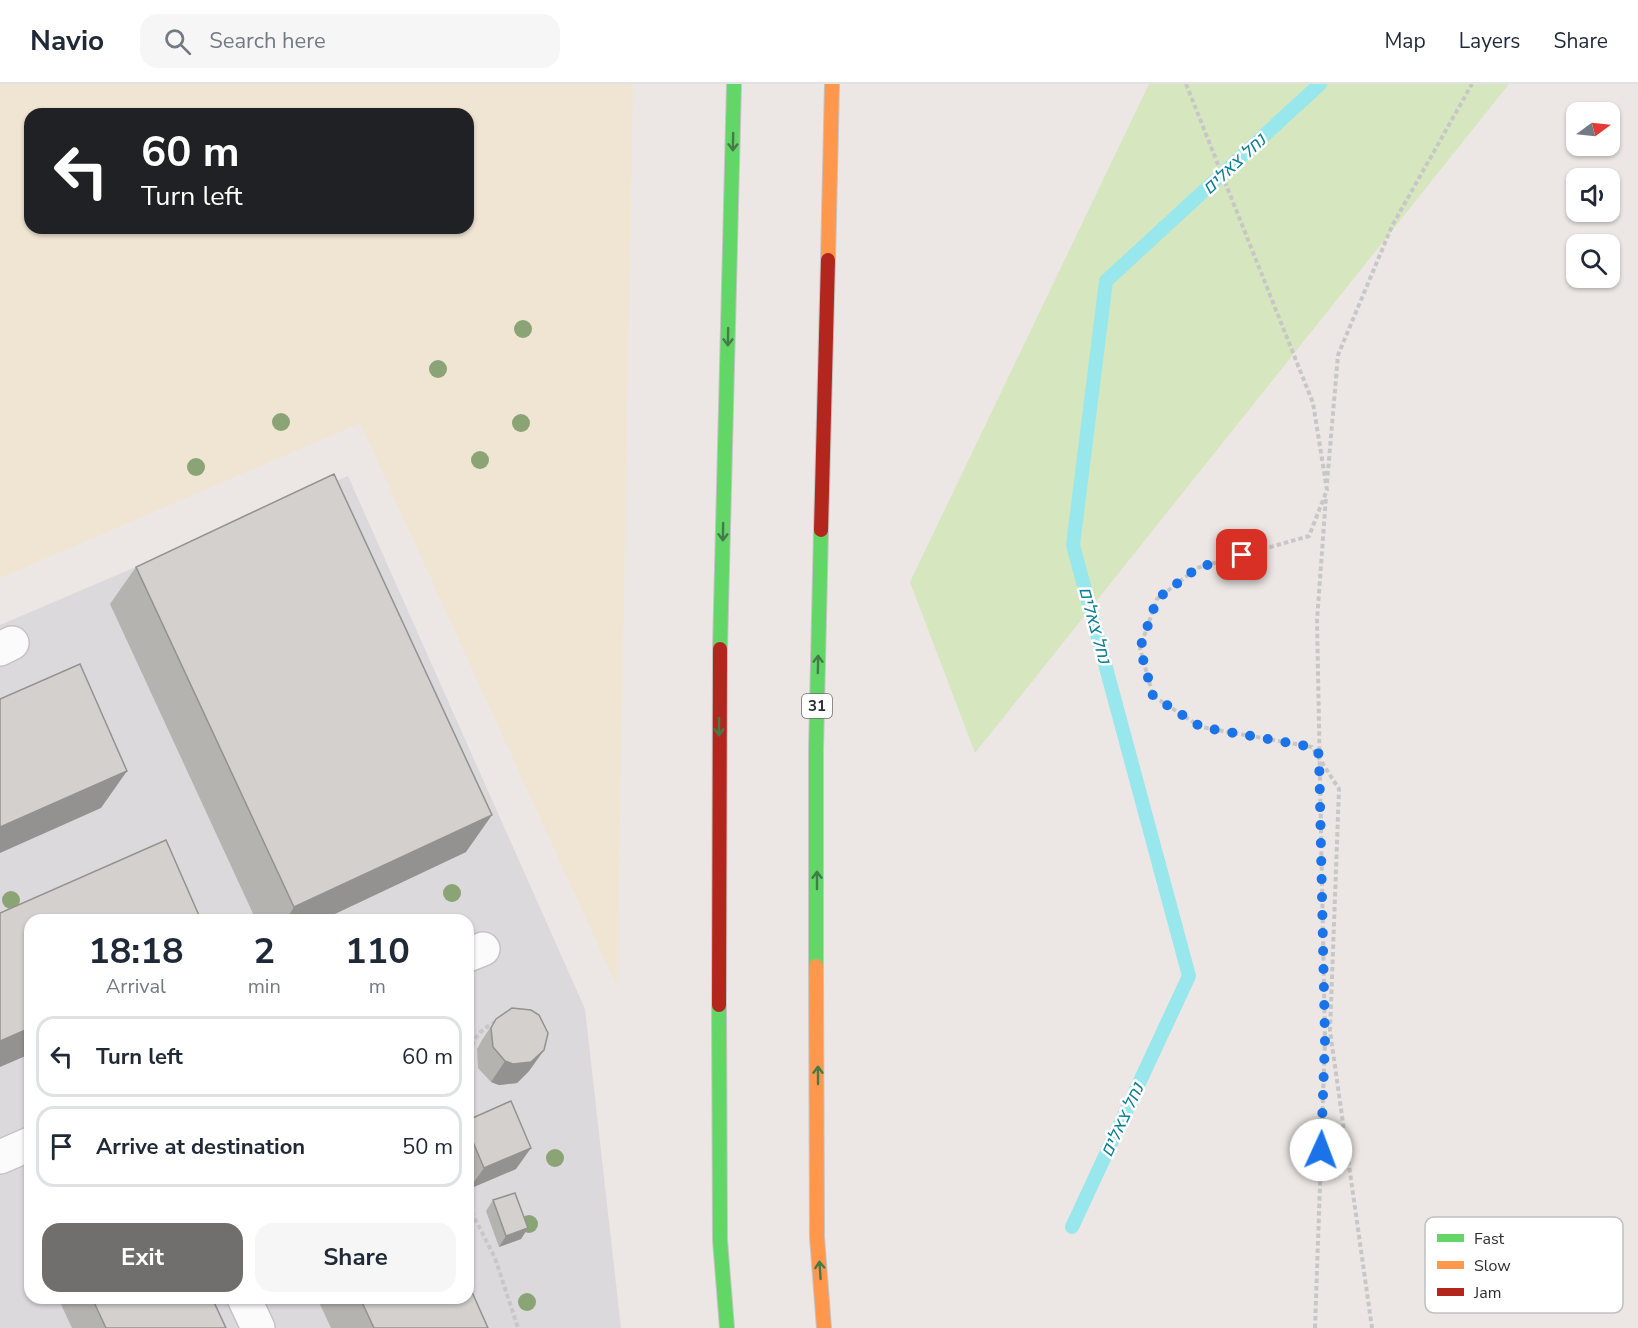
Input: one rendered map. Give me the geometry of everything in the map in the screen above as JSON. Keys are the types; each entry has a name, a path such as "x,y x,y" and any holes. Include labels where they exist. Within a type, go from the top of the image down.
{"highway":[{"path":"727,1328 720,1240 718,748 734,84"},
{"name":"31","path":"824,1328 817,1237 816,749 832,84"}],"street":[{"path":"0,1157 24,1147"},
{"path":"247,1304 258,1328"}],"path":[{"path":"1186,84 1313,403 1327,490 1309,536 1197,568 1157,599 1140,648 1153,696 1201,727 1312,747 1319,754 1340,789 1330,1031 1372,1328"},
{"path":"1315,1328 1325,1040 1317,620 1338,355 1392,226 1472,84"},
{"path":"474,1038 480,1029 503,1018"},
{"path":"474,1217 495,1258 518,1328"}],"shaded area":[{"path":"348,476 585,1009 621,1328 0,1328 0,625"}],"green space":[{"path":"1149,84 1509,84 975,753 910,582"}],"sand":[{"path":"0,84 633,84 617,987 360,423 0,578"}],"building":[{"path":"334,474 492,815 294,907 136,567"},
{"path":"80,664 127,771 0,827 0,699"},
{"path":"166,840 198,914 24,914 24,1031 0,1041 0,913"},
{"path":"512,1008 531,1010 539,1015 548,1033 544,1050 531,1062 513,1064 505,1061 493,1047 491,1028 496,1019"},
{"path":"511,1101 531,1148 484,1168 474,1144 474,1117"},
{"path":"515,1193 528,1228 506,1236 493,1200"},
{"path":"474,1296 488,1328 374,1328 363,1304 474,1304"},
{"path":"95,1304 215,1304 226,1328 106,1328"}],"waterway":[{"name":"נחל צאלים","path":"1072,1227 1189,976 1073,545 1106,281 1320,84"}],"traffic: fast":[{"path":"720,649 734,84"},
{"path":"816,966 816,749 821,530"},
{"path":"719,1005 720,1240 727,1328"}],"traffic: slow":[{"path":"828,260 832,84"},
{"path":"816,966 817,1237 824,1328"}],"traffic: jam":[{"path":"821,530 828,260"},
{"path":"719,1005 720,649"}],"route":[{"path":"1242,555 1197,568 1157,599 1140,648 1153,696 1201,727 1312,747 1319,754 1325,1040 1321,1150"}]}
